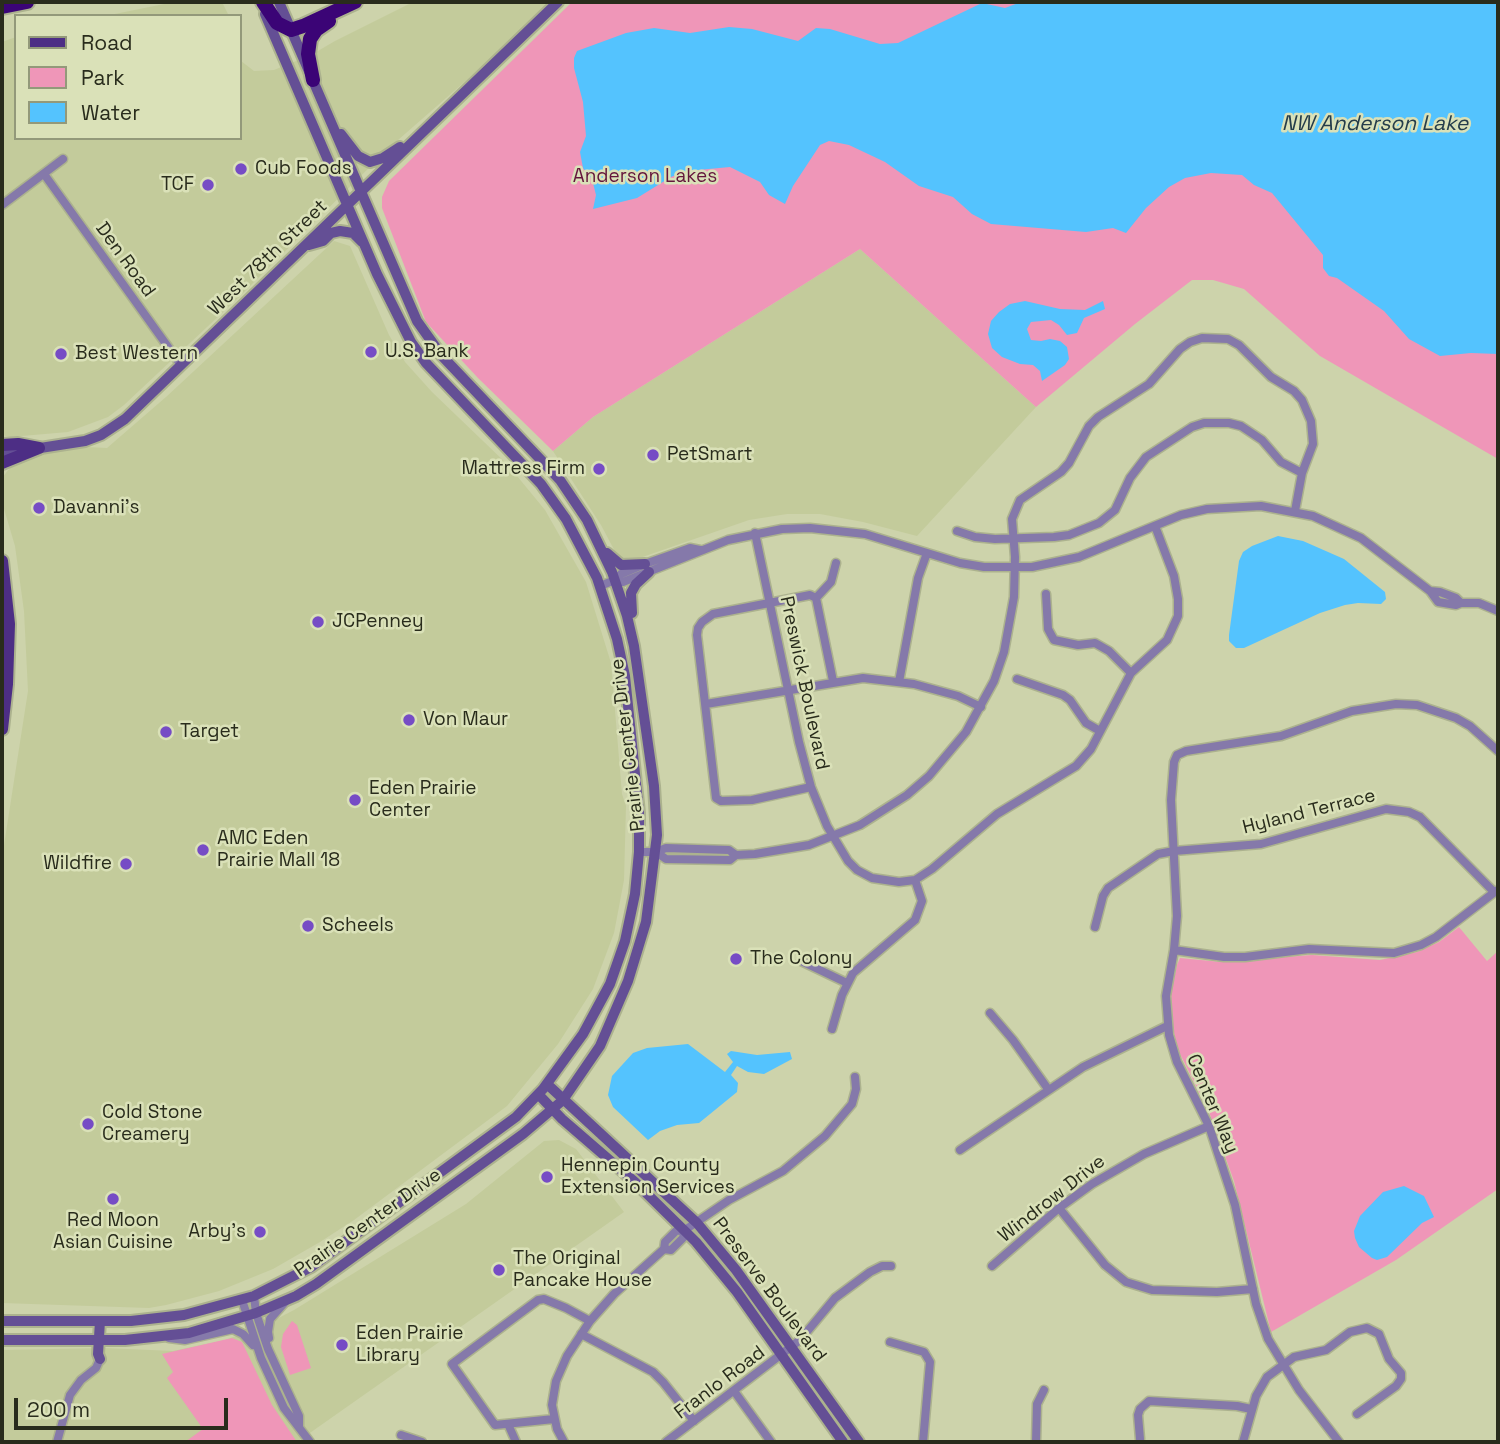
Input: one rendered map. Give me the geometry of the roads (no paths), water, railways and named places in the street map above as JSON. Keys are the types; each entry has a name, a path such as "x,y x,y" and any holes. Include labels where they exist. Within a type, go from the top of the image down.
{"highway":[{"path":"2,7 27,2"},
{"path":"261,2 277,23 291,30 358,2"},
{"path":"313,80 308,54 313,34 320,26 358,2"}],"main road":[{"name":"Prairie Center Drive","path":"2,1321 144,1321 184,1315 254,1296 311,1267 341,1247 516,1117 547,1084 583,1034 610,984 625,941 635,894 639,813 625,676 617,639 600,586 577,538 541,484 418,353 402,328 261,2"},
{"name":"Prairie Center Drive","path":"2,1340 125,1340 194,1332 251,1314 289,1298 345,1264 553,1111 563,1100 600,1046 626,985 646,922 656,852 654,786 627,616 615,580 587,520 560,481 426,335 408,302 279,2"},
{"name":"West 78th Street","path":"2,454 85,441 102,435 125,419 558,2"},
{"path":"328,116 358,156 370,162 383,158 423,131"},
{"path":"306,245 323,241 335,231 344,231 353,233 366,248"},
{"path":"2,445 18,444 39,448"},
{"path":"2,463 39,448"},
{"path":"600,544 613,560 621,565 647,568 630,599 638,638 638,675"},
{"path":"2,561 8,605 2,729"},
{"name":"Preserve Boulevard","path":"547,1084 697,1223 736,1270 859,1442"},
{"name":"Preserve Boulevard","path":"538,1094 553,1111 685,1230 737,1292 843,1442"},
{"path":"100,1321 100,1359"},
{"path":"100,1359 110,1346 125,1340"}],"street":[{"path":"2,205 63,159"},
{"name":"Den Road","path":"44,174 181,365"},
{"path":"639,852 656,852 666,859 730,860 736,855 783,851 833,837 884,811 914,789 949,755 981,707 1004,652 1010,625 1015,568 1012,519 1020,500 1061,472 1069,463 1089,426 1098,417 1149,384 1180,349 1190,342 1202,338 1228,340 1239,345 1270,377 1294,391 1302,400 1311,421 1313,444 1302,473 1295,511"},
{"path":"957,531 975,537 1014,539 1069,535 1099,523 1115,510 1130,478 1146,457 1192,427 1204,423 1241,426 1262,440 1281,462 1302,473"},
{"path":"600,586 615,580 623,582 647,568 692,556 700,550 755,533 782,529 837,530 865,534 960,563 1015,568 1079,557 1194,512 1234,506 1261,506 1295,511 1338,525 1361,538 1430,591 1438,602 1456,605 1479,603 1498,611"},
{"path":"832,1029 847,983 862,964 915,920 922,901 915,880 937,866 997,814 1076,766 1091,749 1131,673 1167,640 1178,616 1178,599 1174,576 1155,526"},
{"name":"Preswick Boulevard","path":"755,533 811,787 833,837 848,861 857,870 872,878 898,882 915,880"},
{"path":"899,682 918,578 927,553"},
{"path":"816,598 831,582 836,563"},
{"path":"811,787 752,800 718,800 715,796 697,635 702,622 713,614 806,594 816,598"},
{"path":"1046,594 1048,629 1054,640 1078,645 1095,643 1109,651 1131,673"},
{"path":"816,598 834,681"},
{"path":"706,704 863,678 899,682 958,696 981,707"},
{"path":"1017,679 1063,695 1086,723 1100,732"},
{"name":"Center Way","path":"1339,1442 1282,1364 1261,1323 1235,1205 1209,1126 1177,1062 1167,1026 1166,996 1177,916 1172,779 1175,758 1180,753 1269,739 1352,712 1396,704 1417,705 1456,718 1470,726 1498,751"},
{"name":"Hyland Terrace","path":"1094,927 1108,888 1158,855 1174,851 1261,844 1303,834 1374,811 1396,809 1420,817 1429,824 1496,891"},
{"path":"1174,950 1223,957 1309,950 1394,953 1421,945 1436,937 1496,891"},
{"path":"801,961 847,983"},
{"path":"990,1013 1048,1089"},
{"path":"960,1150 1095,1060 1167,1026"},
{"path":"564,1442 554,1419 552,1405 556,1381 590,1321 639,1270 664,1249 665,1242 676,1231 685,1230 729,1199 783,1171 825,1136 852,1104 856,1089 855,1077"},
{"name":"Windrow Drive","path":"992,1266 1059,1208 1121,1166 1209,1126"},
{"path":"1059,1208 1105,1265 1126,1282 1152,1290 1217,1292 1253,1289"},
{"name":"Franlo Road","path":"666,1442 781,1357 808,1332 829,1303 870,1272 882,1266 891,1266"},
{"path":"254,1296 251,1314 261,1358"},
{"path":"274,1364 276,1356 268,1332 269,1322 289,1298"},
{"path":"554,1419 495,1426 452,1364 538,1300 544,1299 557,1304 590,1321"},
{"path":"242,1300 299,1416 299,1426"},
{"path":"159,1338 185,1340 233,1329 249,1339 291,1420 299,1426 310,1442"},
{"path":"1244,1442 1251,1409 1260,1386 1267,1377 1294,1357 1326,1350 1355,1329 1373,1330 1383,1341 1389,1359 1401,1373 1401,1379 1396,1386 1357,1414"},
{"path":"581,1334 653,1372 694,1422"},
{"path":"890,1342 924,1352 930,1362 923,1442"},
{"path":"57,1442 70,1395 81,1380 96,1368 100,1359"},
{"path":"1036,1442 1038,1404 1044,1390"},
{"path":"734,1391 771,1442"},
{"path":"1140,1439 1138,1415 1140,1409 1149,1401 1251,1409"},
{"path":"508,1424 516,1442"},
{"path":"401,1436 422,1442"}],"water":[{"name":"NW Anderson Lake","path":"1021,2 1498,2 1498,354 1440,356 1409,339 1384,311 1337,278 1329,276 1323,268 1323,255 1272,193 1254,185 1242,175 1211,173 1185,178 1169,187 1146,208 1126,233 1113,228 1086,232 991,224 972,214 953,197 919,186 885,162 849,145 829,141 820,145 793,186 785,204 769,195 760,182 730,167 687,171 671,177 637,198 593,209 596,195 592,179 583,168 580,152 586,136 583,102 574,68 577,51 626,33 654,28 690,33 729,27 752,29 798,41 816,28 830,29 880,44 898,43 982,3 1005,8"},
{"path":"1025,301 1060,309 1085,310 1103,301 1105,309 1084,318 1077,333 1067,335 1051,320 1031,322 1027,329 1031,340 1050,339 1060,341 1067,347 1069,359 1065,365 1042,381 1040,371 1033,365 1020,364 1002,357 992,348 988,334 991,321 999,312 1010,304"},
{"path":"1278,536 1303,541 1344,559 1385,592 1386,599 1381,604 1358,603 1320,613 1244,648 1236,648 1229,641 1229,635 1239,561 1243,552 1252,546"},
{"path":"688,1044 725,1072 733,1062 727,1054 731,1051 757,1055 790,1052 792,1059 764,1074 748,1072 737,1066 731,1075 738,1083 737,1092 699,1123 677,1125 660,1131 648,1140 613,1107 608,1095 612,1076 633,1053 647,1048"},
{"path":"1404,1186 1424,1196 1434,1217 1422,1223 1387,1257 1377,1260 1372,1258 1359,1247 1355,1238 1354,1231 1360,1216 1383,1192"}],"place":[{"name":"Cub Foods","path":"241,169"},
{"name":"TCF","path":"208,185"},
{"name":"U.S. Bank","path":"371,352"},
{"name":"Best Western","path":"61,354"},
{"name":"PetSmart","path":"653,455"},
{"name":"Mattress Firm","path":"599,469"},
{"name":"Davanni's","path":"39,508"},
{"name":"JCPenney","path":"318,622"},
{"name":"Von Maur","path":"409,720"},
{"name":"Target","path":"166,732"},
{"name":"Eden Prairie Center","path":"355,800"},
{"name":"AMC Eden Prairie Mall 18","path":"203,850"},
{"name":"Wildfire","path":"126,864"},
{"name":"Scheels","path":"308,926"},
{"name":"The Colony","path":"736,959"},
{"name":"Cold Stone Creamery","path":"88,1124"},
{"name":"Hennepin County Extension Services","path":"547,1177"},
{"name":"Red Moon Asian Cuisine","path":"113,1199"},
{"name":"Arby's","path":"260,1232"},
{"name":"The Original Pancake House","path":"499,1270"},
{"name":"Eden Prairie Library","path":"342,1345"}],"park label":[{"name":"Anderson Lakes","path":"645,177"}]}
